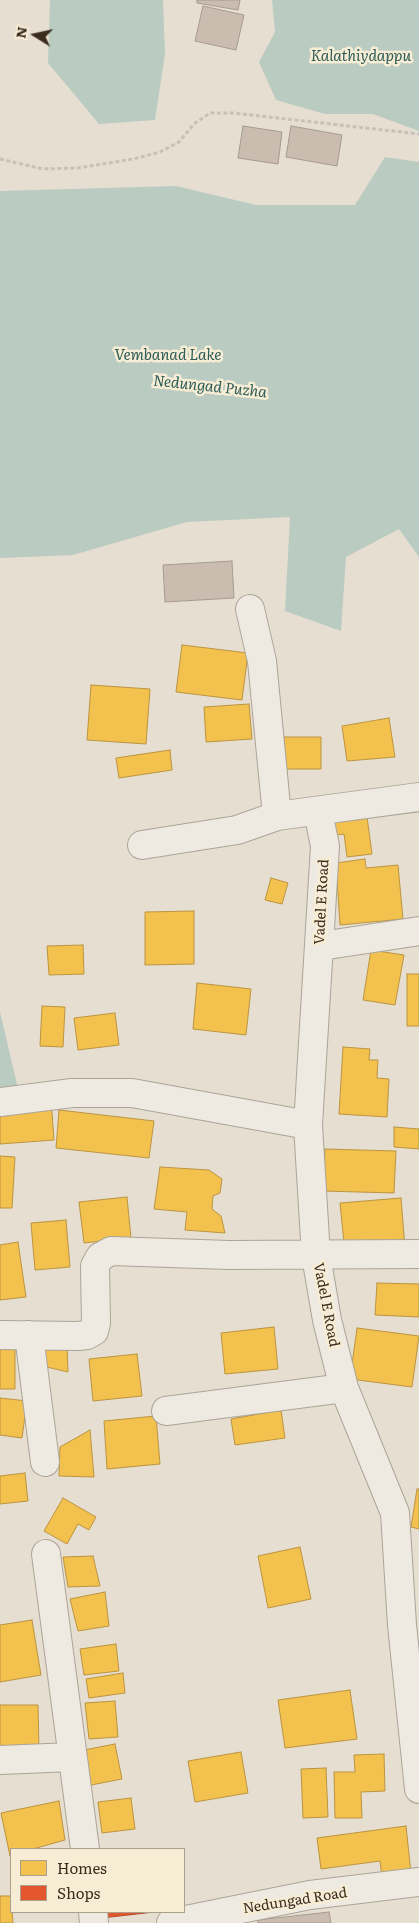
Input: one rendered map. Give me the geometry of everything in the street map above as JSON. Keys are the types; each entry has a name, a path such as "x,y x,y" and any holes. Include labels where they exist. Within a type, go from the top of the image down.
{"street":[{"path":"250,608 262,661 277,816"},
{"path":"142,845 237,830 277,816 318,812 419,796"},
{"name":"Vadel E Road","path":"318,812 325,846 320,900 321,946 311,1060 308,1126 316,1256 327,1320 344,1388 395,1513 410,1622 419,1788"},
{"path":"321,946 419,932"},
{"path":"0,1102 72,1093 132,1093 308,1126"},
{"path":"0,1335 78,1336 87,1335 94,1331 96,1322 96,1266 100,1257 111,1252 316,1256 419,1254"},
{"path":"29,1335 45,1462"},
{"path":"166,1411 344,1388"},
{"path":"46,1554 85,1848"},
{"path":"0,1760 72,1757"},
{"name":"Nedungad Road","path":"171,1923 310,1895 419,1882"}],"path":[{"path":"0,160 43,169 78,168 133,160 160,152 179,142 194,124 210,114 234,113 419,134"}],"water":[{"path":"50,0 163,0 165,54 155,120 99,124 48,63"},
{"name":"Kalathiydappu","path":"272,0 419,0 419,131 373,114 325,114 276,100 259,62 275,32"},
{"name":"Vembanad Lake","path":"385,157 419,162 419,557 399,529 346,557 341,631 285,611 290,517 187,522 73,555 0,558 0,191 176,186 256,205 355,205"},
{"path":"0,1012 20,1097 0,1100"}],"building: Homes":[{"path":"182,645 248,653 242,700 176,692"},
{"path":"91,685 150,689 146,744 87,740"},
{"path":"249,704 252,739 206,742 204,707"},
{"path":"389,718 395,757 347,761 342,726"},
{"path":"284,737 321,737 321,769 284,769"},
{"path":"170,750 172,770 119,778 116,758"},
{"path":"366,809 372,854 347,857 344,834 331,836 329,814"},
{"path":"365,859 366,868 398,865 403,919 340,925 336,863"},
{"path":"271,878 288,883 282,904 265,900"},
{"path":"194,911 194,964 145,965 145,912"},
{"path":"83,945 84,974 49,975 47,946"},
{"path":"371,950 404,955 395,1005 363,1000"},
{"path":"407,974 419,974 419,1026 407,1026"},
{"path":"197,983 251,989 246,1035 193,1029"},
{"path":"42,1006 65,1007 63,1047 40,1046"},
{"path":"115,1013 119,1045 78,1050 74,1018"},
{"path":"343,1047 370,1049 369,1060 378,1060 377,1078 389,1079 387,1117 339,1114"},
{"path":"51,1100 54,1140 0,1144 0,1103"},
{"path":"59,1110 154,1121 149,1158 56,1148"},
{"path":"394,1127 419,1129 419,1149 394,1147"},
{"path":"325,1149 396,1151 394,1193 323,1191"},
{"path":"0,1156 15,1157 12,1208 0,1208"},
{"path":"160,1167 209,1170 222,1179 220,1193 213,1196 212,1209 221,1216 225,1233 185,1230 187,1212 154,1209"},
{"path":"127,1197 131,1238 84,1243 79,1202"},
{"path":"401,1198 405,1248 345,1253 340,1203"},
{"path":"66,1220 70,1267 35,1270 31,1223"},
{"path":"18,1242 26,1297 0,1300 0,1245"},
{"path":"377,1283 419,1284 419,1317 375,1315"},
{"path":"274,1327 278,1369 225,1374 221,1333"},
{"path":"357,1328 419,1336 412,1387 350,1379"},
{"path":"40,1340 67,1345 68,1372 38,1365"},
{"path":"0,1345 15,1345 15,1389 0,1389"},
{"path":"137,1354 142,1396 93,1401 89,1359"},
{"path":"0,1398 27,1401 22,1438 0,1435"},
{"path":"281,1410 285,1438 235,1445 231,1419"},
{"path":"156,1416 160,1464 107,1469 104,1421"},
{"path":"90,1430 94,1477 59,1476 60,1447"},
{"path":"25,1473 28,1501 0,1504 0,1476"},
{"path":"417,1489 419,1489 419,1529 411,1527"},
{"path":"63,1498 96,1517 89,1530 78,1524 67,1544 44,1531"},
{"path":"300,1547 311,1599 268,1608 258,1556"},
{"path":"93,1556 100,1586 68,1587 63,1557"},
{"path":"105,1592 109,1626 78,1631 70,1599"},
{"path":"32,1620 41,1675 0,1682 0,1625"},
{"path":"116,1644 119,1671 84,1675 80,1649"},
{"path":"123,1673 125,1693 89,1698 86,1679"},
{"path":"350,1690 357,1739 285,1748 278,1700"},
{"path":"115,1701 118,1737 89,1739 85,1703"},
{"path":"0,1705 38,1705 39,1751 0,1754"},
{"path":"115,1744 122,1779 86,1786 79,1751"},
{"path":"241,1752 248,1793 195,1802 188,1761"},
{"path":"384,1754 385,1791 361,1792 362,1818 335,1818 334,1772 355,1772 354,1755"},
{"path":"326,1768 328,1817 303,1818 301,1769"},
{"path":"131,1798 135,1829 102,1833 98,1802"},
{"path":"59,1801 65,1840 37,1848 10,1848 10,1856 1,1813"},
{"path":"406,1826 411,1873 382,1877 380,1861 321,1869 317,1838"},
{"path":"0,1896 10,1896 10,1913 12,1913 13,1923 0,1923"}],"building: Shops":[{"path":"101,1913 145,1913 102,1918"}],"building: Other":[{"path":"197,0 240,0 238,10 197,3"},
{"path":"203,6 244,15 236,50 195,41"},
{"path":"243,126 282,132 278,164 238,158"},
{"path":"291,126 342,135 337,166 286,157"},
{"path":"232,561 234,598 165,602 163,565"},
{"path":"329,1912 331,1923 258,1923 258,1920"}],"water label":[{"name":"Nedungad Puzha","path":"210,387"}]}
